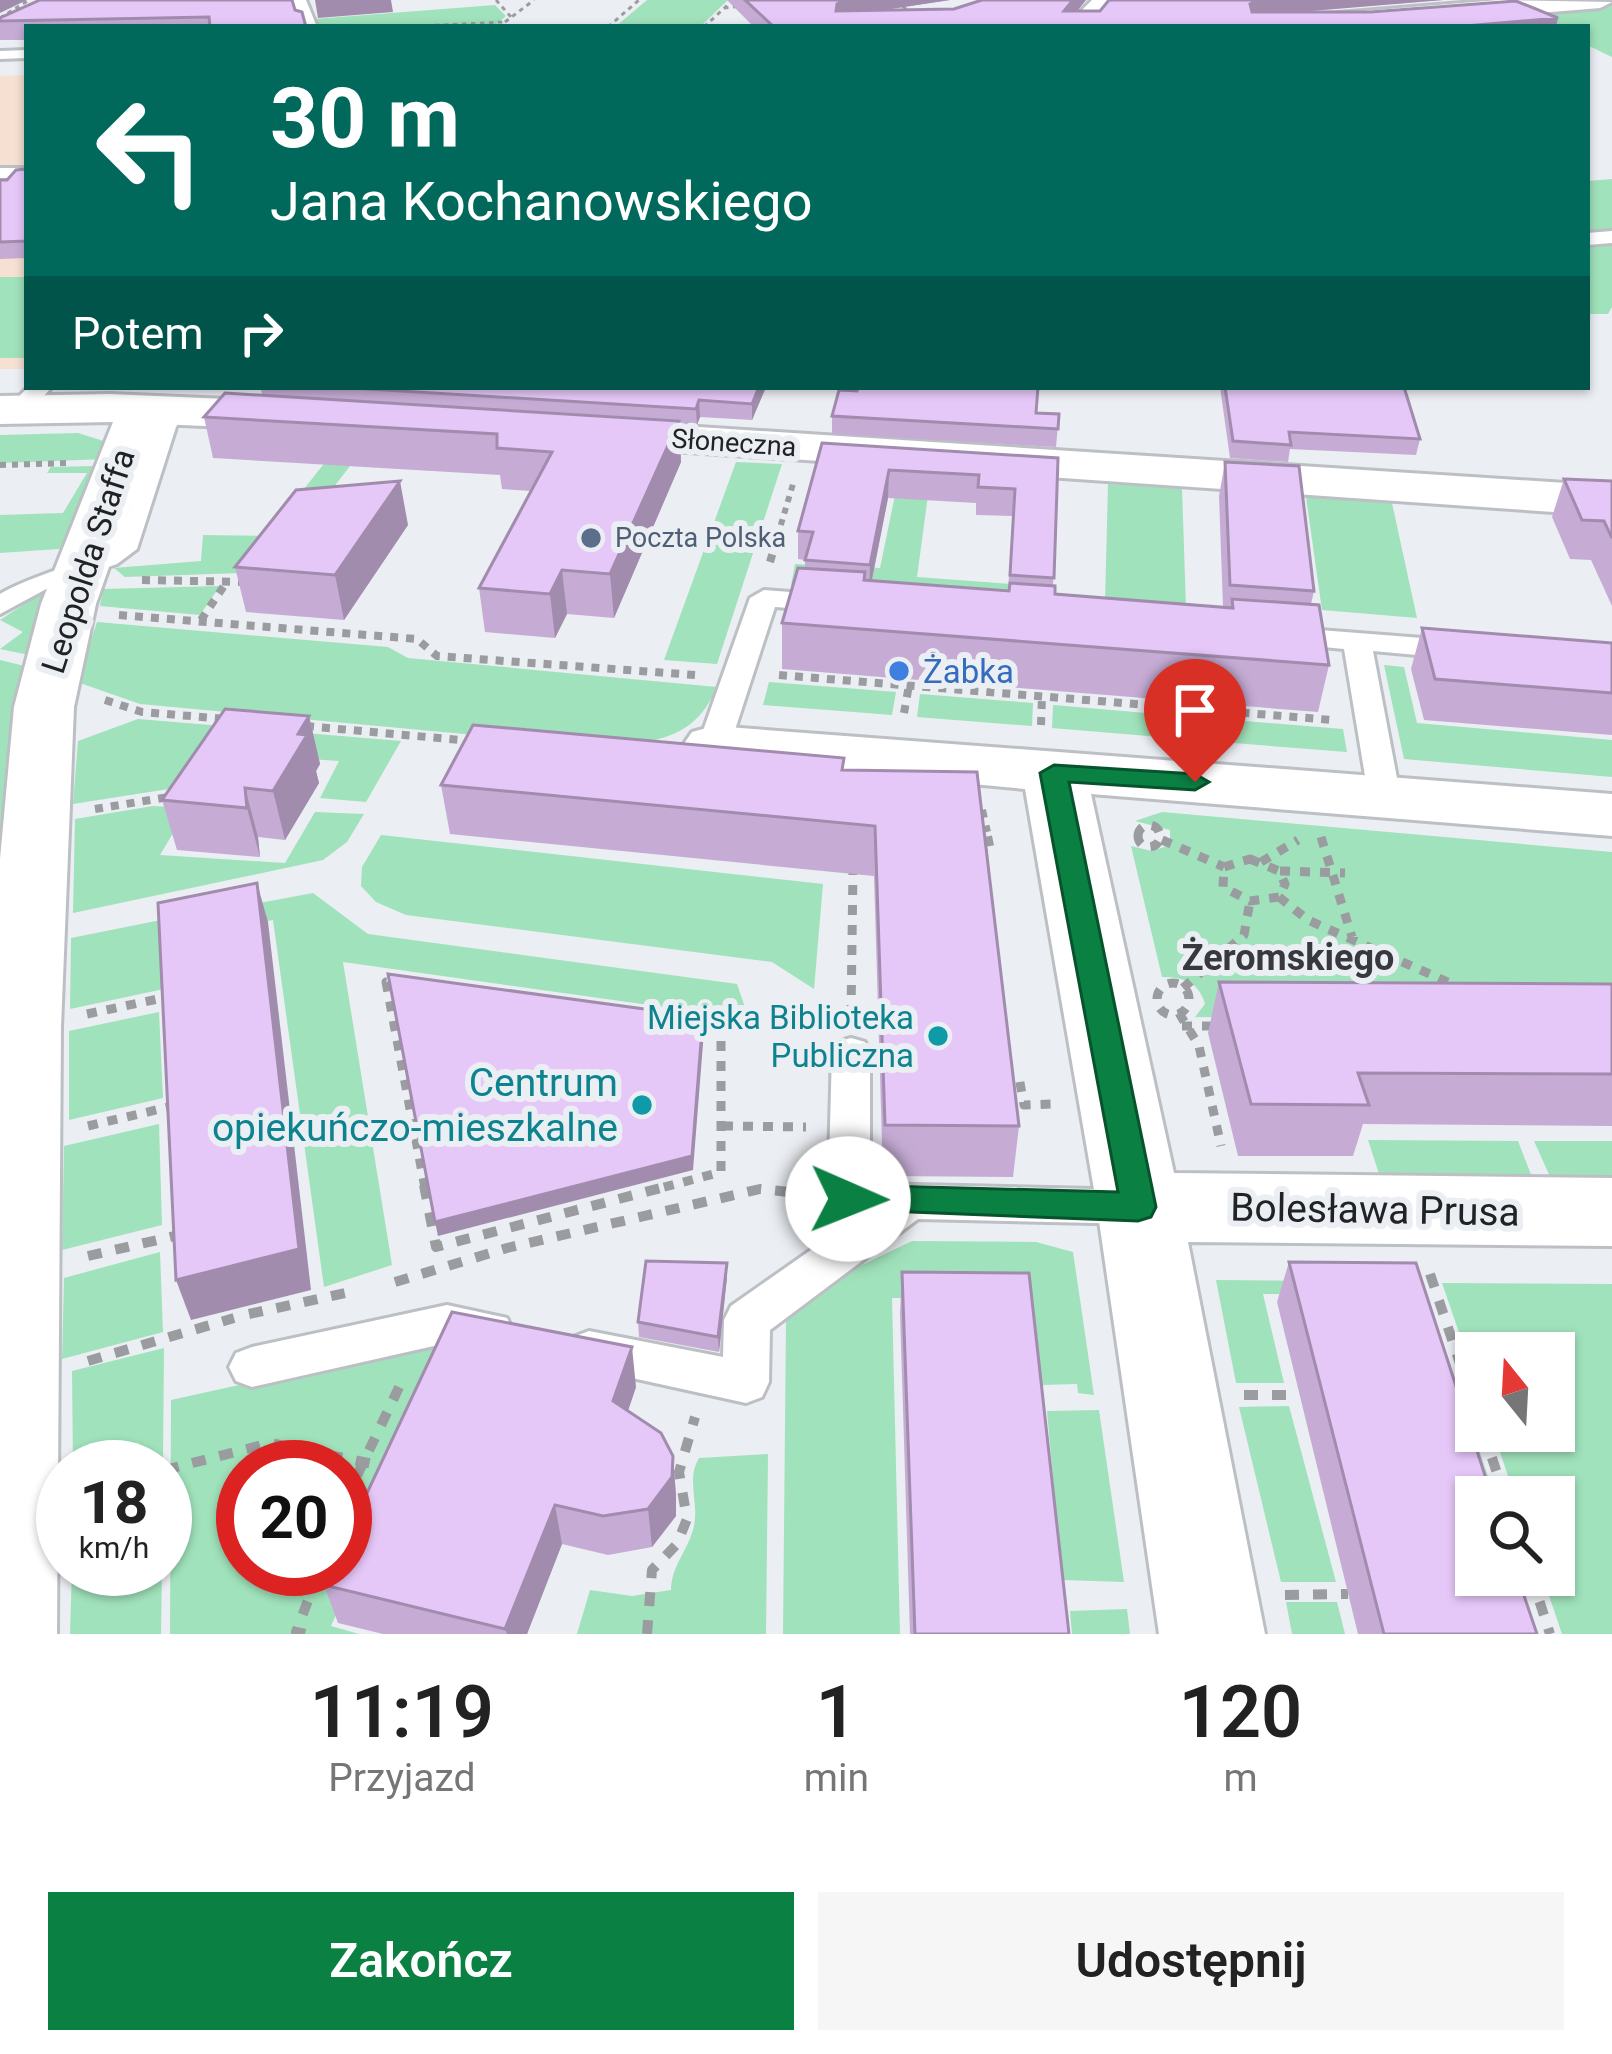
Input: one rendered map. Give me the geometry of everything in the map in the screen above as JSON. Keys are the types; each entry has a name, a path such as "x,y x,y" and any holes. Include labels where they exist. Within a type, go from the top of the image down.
{"street":[{"path":"1081,24 1108,0"},
{"path":"1300,24 1600,0"},
{"path":"22,401 139,418 332,418"},
{"name":"Leopolda Staffa","path":"4,1634 23,1027 55,588 139,418"},
{"name":"Słoneczna","path":"546,431 1612,500"},
{"path":"1046,730 1105,1205 1212,1634"},
{"path":"715,745 1046,730 1384,794 1612,815"},
{"name":"Bolesława Prusa","path":"1105,1205 1612,1212"}],"lane":[{"path":"715,745 764,598 859,605"},
{"path":"1262,634 1496,653"},
{"path":"1358,641 1384,794"},
{"path":"850,1052 848,1199 1105,1205"},
{"path":"252,1366 447,1324 746,1382 747,1320 775,1305 910,1201"}],"path":[{"path":"12,0 14,7"},
{"path":"6,16 29,0"},
{"path":"24,12 18,10 39,0"},
{"path":"496,0 512,17"},
{"path":"503,24 534,0"},
{"path":"611,24 639,0"},
{"path":"707,24 733,0"},
{"path":"896,0 918,20"},
{"path":"724,8 744,6"},
{"path":"902,22 932,18"},
{"path":"916,24 918,20"},
{"path":"463,24 505,22"},
{"path":"0,465 45,464 139,418"},
{"path":"764,598 804,448"},
{"path":"38,473 45,464"},
{"path":"55,588 228,580 267,584"},
{"path":"201,621 228,580"},
{"path":"55,588 201,621 417,639 437,656 661,672"},
{"path":"785,676 909,686 1046,730 1181,707 1323,719"},
{"path":"905,709 909,686"},
{"path":"1181,707 1182,730"},
{"path":"142,712 235,720"},
{"path":"281,724 490,743"},
{"path":"37,818 168,796 187,798"},
{"path":"976,854 991,854 985,814 977,808"},
{"path":"1321,835 1352,937"},
{"path":"1162,840 1224,867 1250,860 1279,871 1346,873"},
{"path":"851,1007 854,857"},
{"path":"1224,867 1223,887 1250,901 1279,897 1308,920 1471,992"},
{"path":"1279,871 1285,884 1279,897"},
{"path":"1183,988 1244,935 1250,901"},
{"path":"386,982 721,1029 723,1126 722,1172 436,1246 386,982"},
{"path":"1165,985 1183,988 1192,1005 1179,1012 1160,1008 1153,994 1165,985"},
{"path":"23,1027 174,995"},
{"path":"1179,1012 1182,1026 1199,1046 1235,1208"},
{"path":"1182,1026 1228,1026"},
{"path":"1001,1077 1018,1077 1024,1105 1051,1104"},
{"path":"1048,1082 1051,1104 1105,1205"},
{"path":"20,1140 180,1104"},
{"path":"723,1126 849,1127"},
{"path":"385,1286 508,1249 760,1189 848,1199"},
{"path":"1407,1210 1455,1350"},
{"path":"16,1274 186,1233"},
{"path":"75,1365 308,1297 365,1292"},
{"path":"371,1440 404,1378 447,1324"},
{"path":"647,1634 652,1570 677,1544 687,1519 687,1494 679,1472 708,1374"},
{"path":"372,1464 407,1471"},
{"path":"305,1634 296,1631 310,1596"},
{"path":"1538,1596 1550,1634"}],"shaded area":[{"path":"24,75 24,369 0,369 0,76"}],"green space":[{"path":"647,0 728,0 703,24 619,24"},
{"path":"1612,2 1612,57 1590,46 1590,24 1539,24 1515,13"},
{"path":"495,5 506,16 497,24 317,24 314,19"},
{"path":"1612,179 1612,307 1608,314 1590,314 1590,181"},
{"path":"0,277 24,277 24,358 0,358"},
{"path":"78,433 113,444 107,459 0,463 0,435"},
{"path":"330,456 357,457 268,572 125,577 114,568 201,561 203,535 267,536"},
{"path":"736,462 782,464 717,664 664,660"},
{"path":"94,466 107,473 73,548 0,553 0,515 63,513 87,473 47,473 51,467"},
{"path":"900,471 931,473 917,577 1023,585 1021,603 791,586 795,564 880,568"},
{"path":"1108,484 1182,488 1186,608 1105,603"},
{"path":"1306,497 1392,503 1417,618 1322,610"},
{"path":"64,578 39,657 0,649 23,632 0,620"},
{"path":"220,586 200,615 100,606 103,589"},
{"path":"97,622 388,647 408,658 717,687 688,725 663,738 615,748 140,704 77,682"},
{"path":"0,660 33,668 15,832 0,839"},
{"path":"1384,665 1404,667 1417,723 1612,740 1612,777 1404,759"},
{"path":"769,682 896,692 892,715 763,705"},
{"path":"920,694 1033,703 1032,726 917,717"},
{"path":"1053,705 1170,715 1172,738 1052,728"},
{"path":"1194,717 1343,729 1347,752 1195,740"},
{"path":"138,719 401,741 366,802 320,798 339,761 235,754 175,788 73,804 78,741"},
{"path":"153,806 188,808 160,855 285,863 315,812 364,814 347,842 323,860 73,913 75,819"},
{"path":"1162,812 1612,852 1612,1021 1195,1017 1205,1004 1199,990 1183,980 1162,977 1131,846 1152,851 1170,845 1170,830 1135,821"},
{"path":"381,835 823,884 814,989 772,962 406,915 376,902 361,886 362,867"},
{"path":"313,893 368,934 737,984 749,1019 343,962 392,1265 324,1287 273,920 171,939 169,920"},
{"path":"161,920 164,989 70,1009 71,938"},
{"path":"159,1012 163,1098 69,1120 69,1031"},
{"path":"159,1124 162,1225 62,1250 64,1146"},
{"path":"1368,1140 1518,1141 1537,1190 1384,1189"},
{"path":"1534,1141 1612,1141 1612,1190 1556,1190"},
{"path":"912,1241 1036,1242 1073,1252 1094,1395 1078,1393 1077,1384 1042,1385 1033,1298 892,1298 900,1634 783,1634 786,1321 816,1287"},
{"path":"160,1252 163,1332 62,1359 64,1278"},
{"path":"1216,1280 1422,1282 1455,1379 1455,1436 1407,1295 1263,1294 1284,1383 1236,1383"},
{"path":"1442,1283 1612,1284 1612,1634 1562,1634 1549,1596 1575,1596 1575,1476 1508,1476 1500,1452 1575,1452 1575,1332 1459,1332"},
{"path":"426,1344 456,1348 372,1535 372,1440 216,1440 216,1596 344,1596 331,1626 359,1634 170,1634 170,1596 192,1596 192,1440 171,1440 171,1400"},
{"path":"164,1348 163,1440 73,1440 72,1371"},
{"path":"1289,1406 1336,1582 1281,1582 1239,1407"},
{"path":"1099,1410 1124,1582 1062,1580 1047,1411"},
{"path":"1461,1452 1480,1452 1488,1476 1469,1476"},
{"path":"768,1454 766,1634 577,1634 590,1590 632,1596 671,1590 694,1526 693,1474 699,1458"},
{"path":"71,1596 162,1596 161,1634 70,1634"},
{"path":"1286,1602 1337,1602 1345,1634 1292,1634"},
{"path":"1127,1609 1130,1634 1072,1634 1070,1611"}],"building":[{"path":"40,0 292,0 305,24 210,24 209,17 0,18"},
{"path":"745,0 845,0 837,4 836,11 954,9 982,0 1073,0 1064,11 1100,11 1109,0 1258,0 1250,4 1252,12 1370,12 1516,1 1558,18 1489,24 771,24"},
{"path":"24,169 24,241 0,242 0,180 7,180 16,170"},
{"path":"385,390 758,390 752,404 699,400 696,409"},
{"path":"839,390 1038,390 1036,413 1059,414 1058,429 832,416"},
{"path":"1225,390 1405,390 1420,439 1289,432 1291,445 1233,441"},
{"path":"225,393 679,421 610,574 562,570 550,594 479,588 552,452 497,448 497,434 204,417"},
{"path":"822,443 1058,458 1054,578 1010,575 1015,489 978,487 979,475 889,470 870,565 805,560 813,532 798,531"},
{"path":"1225,462 1299,466 1314,591 1230,585"},
{"path":"1564,479 1612,481 1612,538 1604,521 1582,520"},
{"path":"400,481 335,575 235,567 296,490"},
{"path":"798,568 865,572 864,580 1009,591 1010,583 1055,586 1055,594 1233,608 1232,599 1319,605 1329,665 782,623"},
{"path":"1422,628 1612,643 1612,693 1435,679"},
{"path":"225,709 309,716 298,734 307,735 273,791 245,788 247,808 162,800"},
{"path":"473,725 844,758 842,770 977,772 1019,1126 885,1125 875,826 441,785"},
{"path":"257,883 299,1249 176,1280 158,903"},
{"name":"Centrum opiekuńczo-mieszkalne","path":"388,974 703,1017 692,1156 435,1222"},
{"path":"1219,982 1612,984 1612,1074 1358,1073 1369,1105 1251,1104"},
{"path":"646,1261 727,1263 718,1337 638,1322"},
{"path":"1289,1262 1416,1263 1455,1383 1455,1452 1477,1452 1485,1476 1455,1476 1455,1596 1524,1596 1537,1634 1384,1634"},
{"path":"902,1272 1029,1273 1069,1634 915,1634"},
{"path":"452,1312 632,1347 613,1401 661,1433 673,1456 672,1477 648,1509 603,1516 555,1505 505,1629 369,1596 372,1482"}],"place":[{"name":"Poczta Polska","path":"591,538"},
{"name":"Żabka","path":"899,671"},
{"name":"Miejska Biblioteka Publiczna","path":"938,1036"},
{"name":"Centrum opiekuńczo-mieszkalne","path":"642,1105"}],"district":[{"name":"Żeromskiego","path":"1288,958"}],"route":[{"path":"848,1199 1138,1207 1054,773 1195,782"}]}
